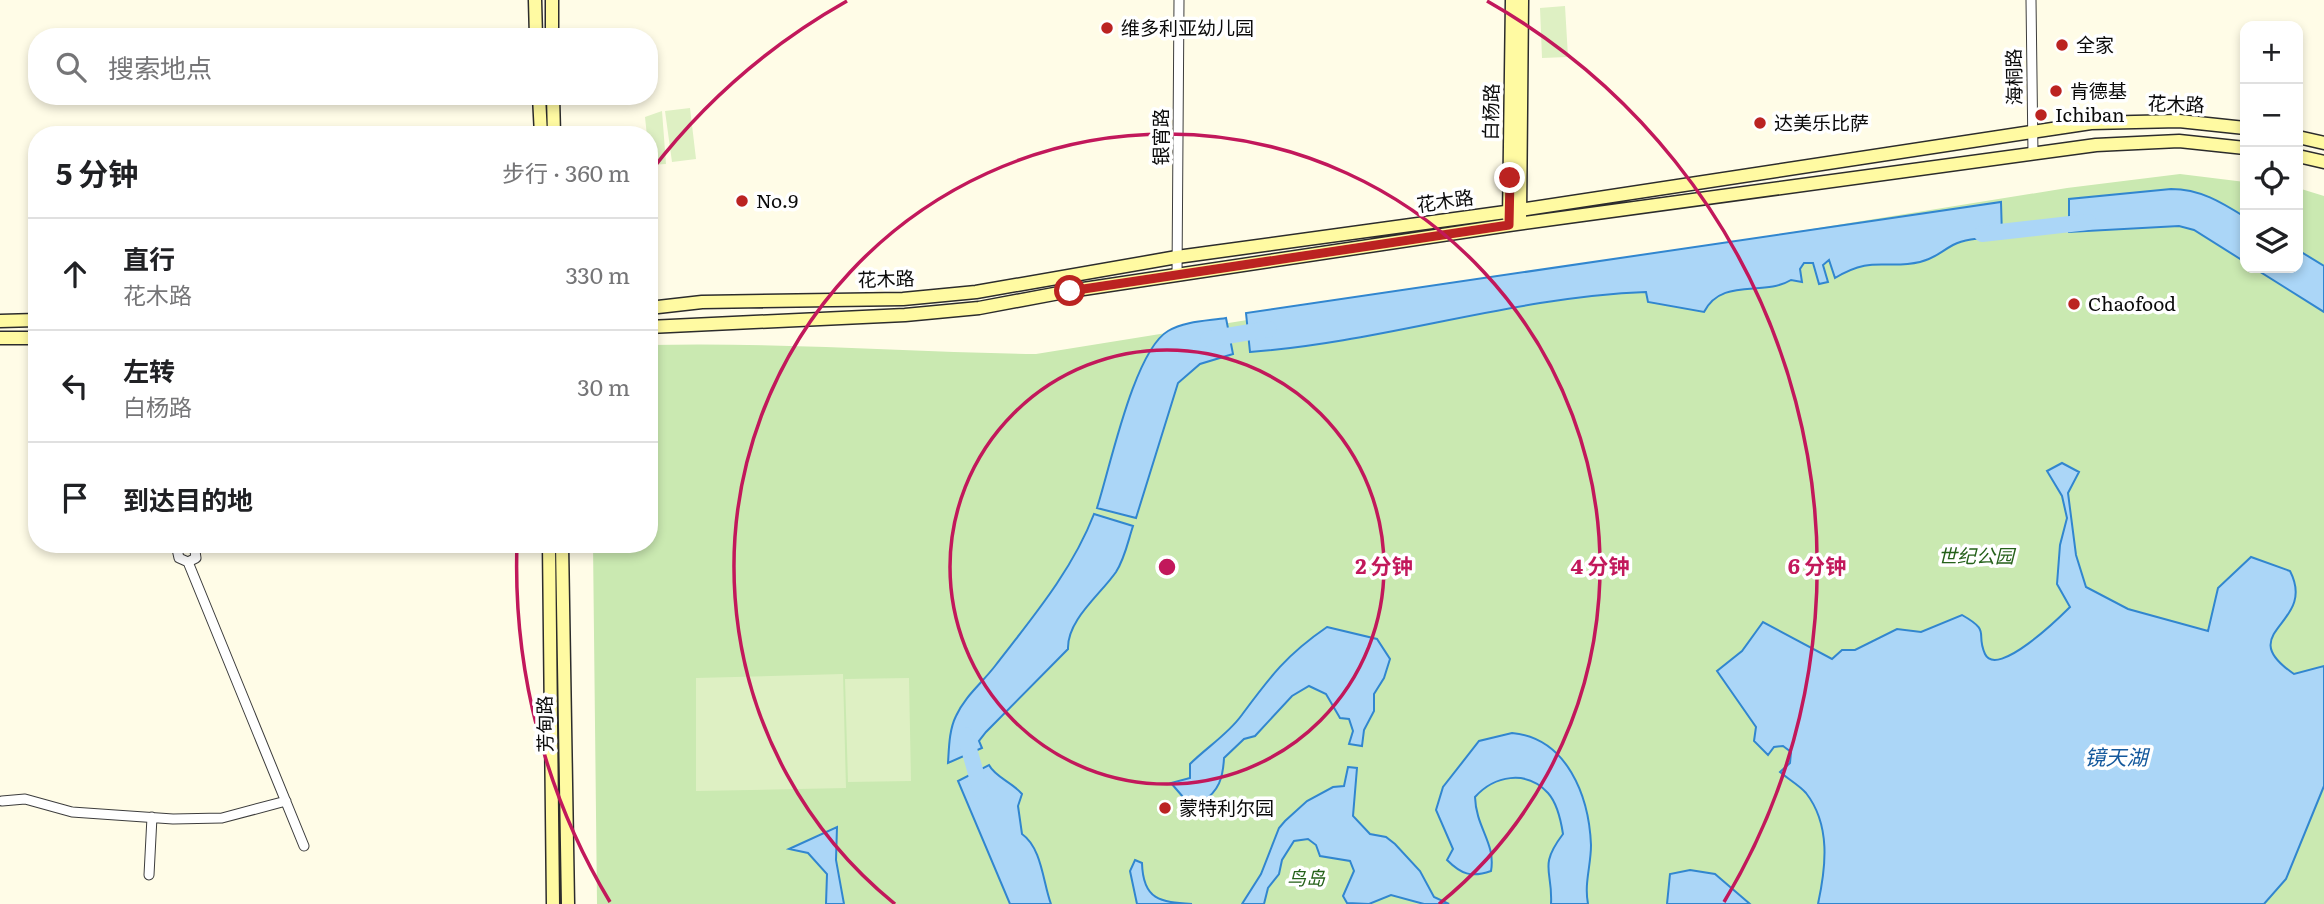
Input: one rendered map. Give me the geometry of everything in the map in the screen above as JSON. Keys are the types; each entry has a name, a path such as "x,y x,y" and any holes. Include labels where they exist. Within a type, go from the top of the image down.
{"main road":[{"path":"535,0 536,28"},
{"path":"551,0 552,28"},
{"name":"白杨路","path":"1512,0 1515,218"},
{"name":"白杨路","path":"1515,218 1522,0"},
{"path":"539,105 541,126"},
{"path":"553,105 554,126"},
{"name":"花木路","path":"658,327 905,315 979,308 2091,123 2179,121 2240,127"},
{"path":"2303,138 2324,144"},
{"name":"花木路","path":"658,307 702,302 903,299 976,292 1177,257 1515,218 2096,145 2179,141 2240,147"},
{"path":"2303,157 2324,162"},
{"path":"0,321 28,320"},
{"path":"0,338 28,338"},
{"name":"芳甸路","path":"549,553 553,904"},
{"name":"芳甸路","path":"562,553 568,904"}],"street":[{"name":"银宵路","path":"1177,275 1179,0"},
{"name":"海桐路","path":"2031,0 2033,154"},
{"path":"178,553 179,558 188,562 304,846"},
{"path":"188,562 196,558 195,553"},
{"path":"2,802 25,799 72,812 222,818 286,801"},
{"path":"149,875 152,817"}],"green space":[{"path":"1565,6 1568,57 1542,58 1540,8"},
{"path":"690,108 696,159 672,162 665,111"},
{"path":"662,111 666,164 658,164 658,126 646,126 645,117"},
{"name":"世纪公园","path":"2180,174 2240,181 2240,273 2303,273 2303,190 2324,196 2324,904 597,904 593,553 658,553 658,345 1036,354 2067,188"},
{"path":"843,674 846,788 696,791 696,678"},
{"path":"909,678 911,781 848,782 845,679"}],"water":[{"path":"2171,189 2201,194 2240,214 2240,259 2194,230 2179,226 2069,232 2069,199"},
{"path":"2001,202 2002,236 1958,243 1920,262 1869,265 1835,278 1829,260 1823,265 1828,282 1819,284 1813,263 1804,263 1800,269 1802,282 1791,280 1780,285 1732,291 1712,301 1704,312 1648,302 1646,292 1596,296 1546,302 1350,339 1250,352 1246,313"},
{"path":"2303,253 2324,266 2324,312 2262,273 2303,273"},
{"path":"1226,318 1233,354 1200,364 1178,383 1136,518 1097,508 1134,385 1144,361 1156,343 1168,331 1182,325"},
{"name":"镜天湖","path":"2062,463 2079,472 2068,493 2076,555 2086,587 2128,609 2208,631 2218,588 2251,557 2290,571 2296,589 2294,604 2272,637 2271,647 2277,659 2294,674 2324,666 2324,786 2286,879 2264,904 1818,904 1824,847 1820,819 1814,805 1800,787 1780,772 1790,763 1791,752 1783,746 1774,747 1768,755 1754,741 1756,727 1717,671 1742,651 1763,622 1832,659 1842,650 1855,650 1897,629 1921,632 1962,615 1980,629 1982,647 1992,660 2015,653 2070,607 2057,584 2060,545 2067,518 2062,496 2047,471"},
{"path":"1094,514 1133,526 1116,572 1079,618 1069,638 1068,649 986,732 979,741 982,748 948,763 952,727 960,709 1037,612 1063,574"},
{"path":"1327,627 1377,639 1390,659 1384,678 1374,694 1374,711 1364,730 1362,746 1349,744 1353,731 1349,719 1340,718 1326,694 1309,686 1292,696 1255,736 1244,739 1224,758 1219,783 1208,798 1202,802 1183,797 1171,783 1190,778 1190,764 1236,723 1289,657"},
{"path":"1512,733 1531,737 1547,746 1561,758 1580,789 1586,808 1591,845 1588,904 1551,904 1549,862 1555,845 1563,834 1551,797 1539,785 1530,781 1520,778 1501,780 1491,784 1475,797 1476,808 1491,852 1491,871 1467,873 1447,860 1453,849 1436,810 1443,787 1479,741"},
{"path":"989,765 1022,794 1018,806 1022,834 1029,840 1038,857 1051,904 1010,904 958,781"},
{"path":"1348,767 1357,768 1353,816 1370,834 1386,837 1395,844 1420,871 1434,897 1449,904 1424,904 1391,895 1369,904 1347,903 1343,896 1354,871 1350,861 1320,856 1316,845 1308,839 1294,841 1282,860 1279,874 1268,888 1264,904 1242,904 1261,874 1279,828 1307,801 1333,787 1344,786"},
{"path":"837,827 836,860 844,904 826,904 827,874 808,853 789,849"},
{"path":"1135,860 1142,863 1146,885 1155,897 1192,904 1137,904 1130,871"},
{"path":"1690,870 1715,874 1750,904 1667,904 1670,874"}],"waterway":[{"path":"1982,234 2088,222"},
{"path":"1208,339 1269,329"},
{"path":"965,735 981,791"}],"place":[{"name":"维多利亚幼儿园","path":"1107,28"},
{"name":"全家","path":"2062,45"},
{"name":"肯德基","path":"2056,91"},
{"name":"Ichiban","path":"2041,115"},
{"name":"达美乐比萨","path":"1760,123"},
{"name":"No.9","path":"742,201"},
{"name":"Chaofood","path":"2074,304"},
{"name":"蒙特利尔园","path":"1165,808"}],"route":[{"path":"1070,291 1509,225 1510,178"}],"park label":[{"name":"鸟岛","path":"1306,878"}]}
